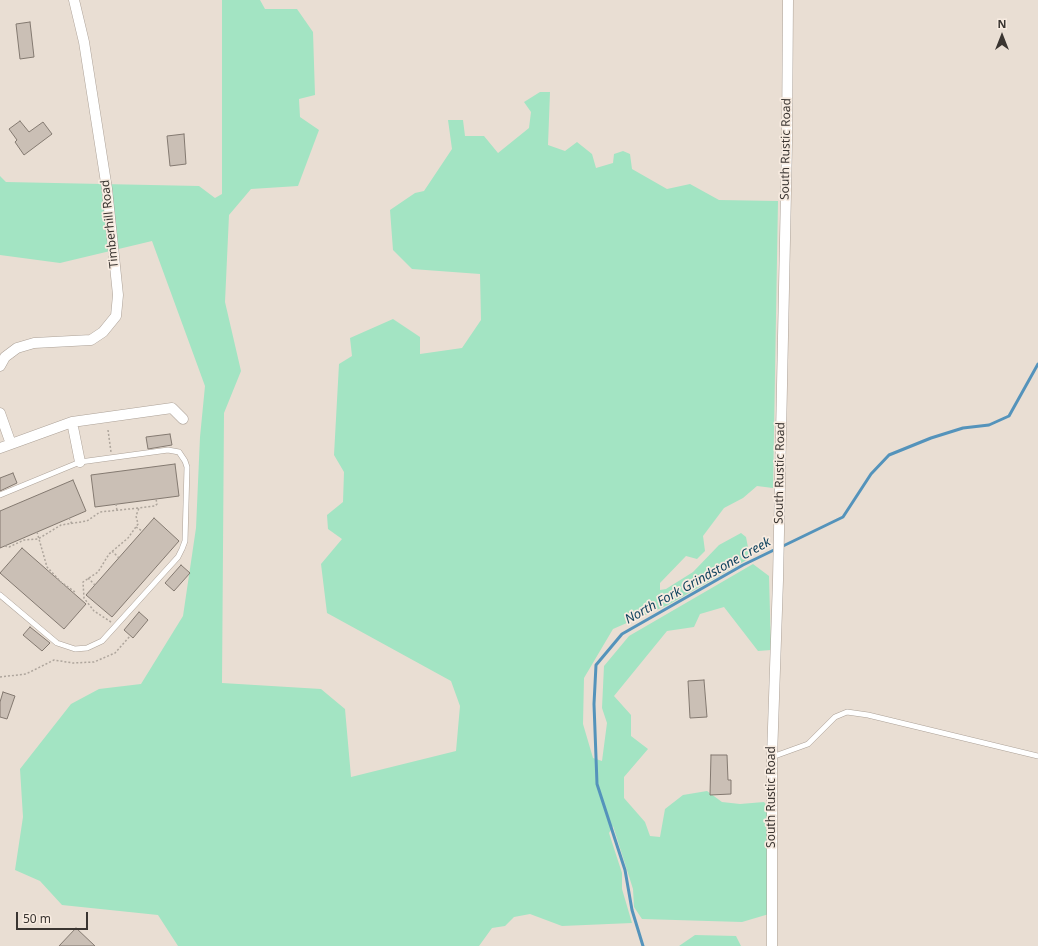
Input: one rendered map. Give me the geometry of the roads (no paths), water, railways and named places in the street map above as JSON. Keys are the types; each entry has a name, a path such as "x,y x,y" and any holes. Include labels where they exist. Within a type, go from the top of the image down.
{"street":[{"name":"Timberhill Road","path":"0,366 5,356 17,348 34,343 91,340 103,332 116,316 118,295 106,184 84,42 74,0"},
{"name":"South Rustic Road","path":"772,946 772,757 787,142 788,0"},
{"path":"0,448 72,422 172,408 183,419"},
{"path":"0,413 11,444"},
{"path":"72,422 80,462"}],"lane":[{"path":"0,495 80,462 112,457 168,450 179,452 187,467 185,541 182,549 178,557 102,642 87,648 75,649 57,643 0,595"},
{"path":"772,757 808,744 835,717 847,712 868,715 1038,756"}],"waterway":[{"name":"North Fork Grindstone Creek","path":"781,547 843,517 871,474 889,455 931,438 963,428 989,425 1009,416 1038,364"},
{"name":"North Fork Grindstone Creek","path":"643,946 632,910 625,870 597,784 594,704 596,665 622,634 743,565 776,549"}]}
